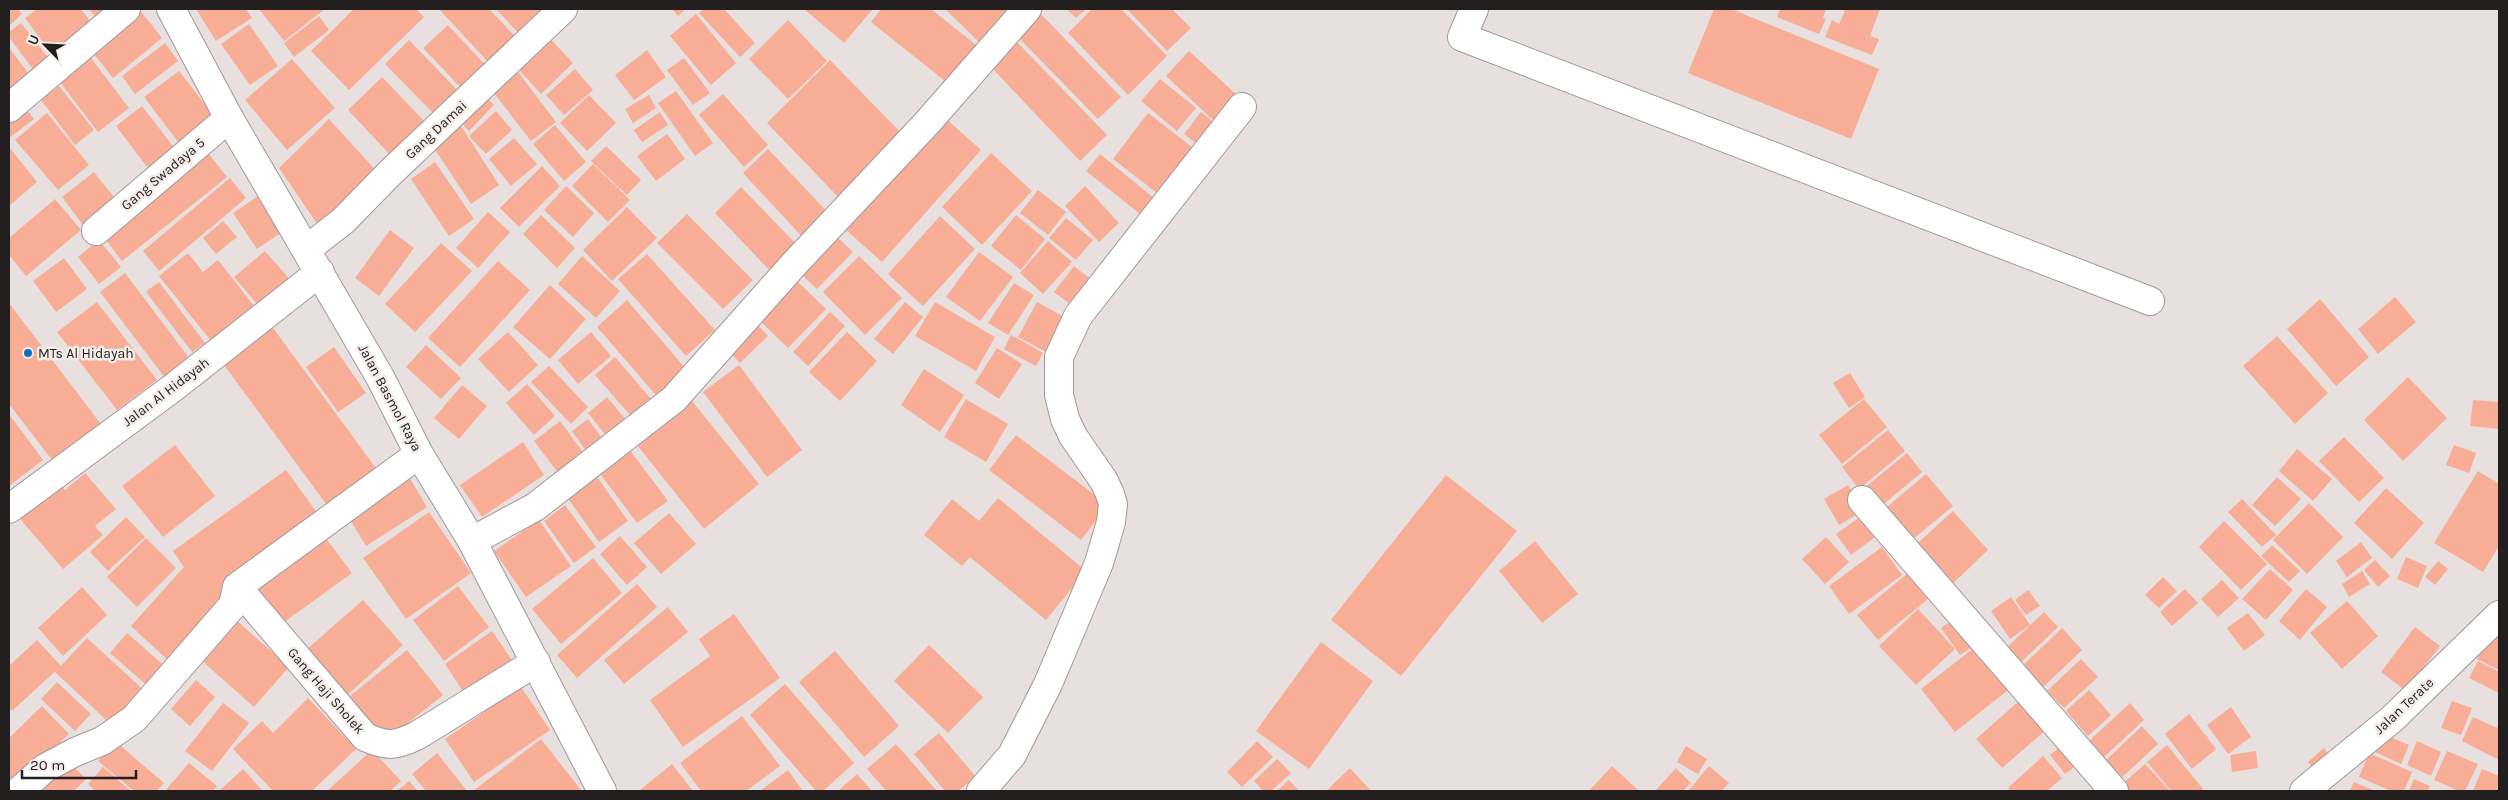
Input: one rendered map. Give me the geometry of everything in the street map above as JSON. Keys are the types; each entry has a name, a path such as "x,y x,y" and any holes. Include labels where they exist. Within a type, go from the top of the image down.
{"street":[{"path":"9,108 126,9"},
{"name":"Jalan Basmol Raya","path":"171,9 229,118 380,377 419,454 472,541 601,791"},
{"name":"Gang Damai","path":"307,249 343,221 390,172 563,9"},
{"path":"472,541 535,507 674,399 795,263 926,124 1027,9"},
{"path":"1474,9 1462,37 2150,301"},
{"path":"981,791 1012,754 1048,684 1099,562 1111,522 1113,504 1104,481 1073,436 1065,419 1059,395 1060,357 1078,316 1242,107"},
{"name":"Gang Swadaya 5","path":"96,231 229,118"},
{"name":"Jalan Al Hidayah","path":"9,509 174,387 320,272"},
{"path":"19,791 45,768 75,752 102,741 134,719 233,605 237,587 419,454"},
{"path":"1862,500 2114,791"},
{"name":"Gang Haji Sholek","path":"237,587 365,737 382,745 401,744 418,735 536,662"},
{"name":"Jalan Terate","path":"2304,791 2392,719 2499,615"}],"building":[{"path":"9,9 18,9 22,14 9,26"},
{"path":"37,9 81,9 96,29 56,60 25,18"},
{"path":"89,9 121,9 102,25"},
{"path":"139,9 162,38 113,78 91,50"},
{"path":"196,9 246,9 252,18 216,41"},
{"path":"259,9 325,9 284,41"},
{"path":"354,9 416,9 424,17 349,90 311,51"},
{"path":"439,9 489,9 515,36 488,62"},
{"path":"496,9 545,9 519,34"},
{"path":"672,9 685,9 678,16"},
{"path":"704,9 724,9 755,43 740,57 699,13"},
{"path":"804,9 873,9 844,43"},
{"path":"881,9 931,9 980,48 950,85 871,22"},
{"path":"945,9 1021,9 986,49"},
{"path":"1067,9 1086,9 1076,18"},
{"path":"1092,9 1121,9 1167,56 1128,95 1068,33"},
{"path":"1127,9 1172,9 1191,28 1167,51"},
{"path":"1714,9 1731,9 1879,69 1851,139 1688,73"},
{"path":"1780,9 1826,9 1823,18 1826,19 1819,34 1777,17"},
{"path":"1839,9 1880,9 1870,36 1879,39 1872,55 1825,37 1832,20 1839,24 1845,11"},
{"path":"1038,11 1121,97 1098,119 1015,34"},
{"path":"696,14 736,63 711,85 670,36"},
{"path":"319,16 329,30 294,57 284,43"},
{"path":"788,20 827,61 788,99 749,59"},
{"path":"21,23 53,64 38,76 9,37 9,32"},
{"path":"249,24 278,66 250,85 221,44"},
{"path":"448,25 488,68 464,91 423,48"},
{"path":"542,30 573,63 541,94 510,60"},
{"path":"409,40 459,92 435,115 385,64"},
{"path":"1015,40 1107,135 1080,161 989,65"},
{"path":"165,43 178,61 135,94 122,76"},
{"path":"9,48 36,83 9,104"},
{"path":"647,50 666,77 634,100 615,75"},
{"path":"1189,51 1237,95 1213,120 1166,76"},
{"path":"91,58 129,108 98,132 60,82"},
{"path":"684,58 710,93 693,105 667,70"},
{"path":"292,59 335,108 287,150 245,100"},
{"path":"830,60 907,139 843,202 767,123"},
{"path":"512,64 556,122 531,141 487,84"},
{"path":"575,69 593,90 564,115 546,95"},
{"path":"179,71 213,115 178,142 144,97"},
{"path":"382,77 428,125 394,159 348,110"},
{"path":"1160,79 1196,108 1177,131 1141,101"},
{"path":"59,86 94,130 75,145 41,100"},
{"path":"480,91 494,105 469,131 455,116"},
{"path":"676,91 713,143 695,156 658,103"},
{"path":"723,94 768,145 744,167 699,115"},
{"path":"589,95 616,123 587,151 560,123"},
{"path":"649,95 656,108 633,123 625,109"},
{"path":"23,105 34,119 9,138 9,116"},
{"path":"142,106 179,154 153,175 116,126"},
{"path":"496,111 512,130 486,154 469,136"},
{"path":"660,112 668,125 642,142 634,130"},
{"path":"1201,112 1218,126 1201,147 1184,134"},
{"path":"47,113 89,165 58,190 15,140"},
{"path":"1148,113 1192,147 1157,193 1113,159"},
{"path":"944,117 981,150 882,262 845,229"},
{"path":"329,119 381,176 322,231 279,168"},
{"path":"459,123 499,185 471,204 430,142"},
{"path":"555,125 586,162 564,181 533,144"},
{"path":"667,134 685,159 656,181 637,156"},
{"path":"514,138 537,164 511,186 489,159"},
{"path":"606,146 641,180 627,195 591,161"},
{"path":"9,147 37,182 9,206"},
{"path":"768,149 833,218 807,242 743,173"},
{"path":"206,150 227,177 122,261 102,235"},
{"path":"991,153 1032,191 982,245 942,207"},
{"path":"1100,154 1154,198 1140,214 1086,171"},
{"path":"435,162 474,219 449,236 411,179"},
{"path":"593,164 630,200 608,222 572,186"},
{"path":"542,166 560,186 519,227 500,208"},
{"path":"94,172 119,204 86,229 62,197"},
{"path":"230,178 246,198 159,271 143,251"},
{"path":"566,186 594,213 573,237 544,210"},
{"path":"1085,186 1119,223 1099,242 1065,206"},
{"path":"741,187 799,247 772,273 715,213"},
{"path":"1038,190 1066,212 1048,235 1020,213"},
{"path":"261,194 285,230 257,249 233,213"},
{"path":"55,199 81,230 26,276 9,255 9,238"},
{"path":"627,207 657,238 612,281 583,250"},
{"path":"488,212 510,232 478,268 456,248"},
{"path":"687,214 753,280 723,309 657,243"},
{"path":"541,215 575,248 557,268 523,234"},
{"path":"1016,215 1045,239 1021,270 991,246"},
{"path":"940,216 975,249 923,306 888,274"},
{"path":"1066,218 1093,240 1076,260 1049,238"},
{"path":"223,221 237,237 216,254 203,238"},
{"path":"390,230 414,248 379,296 355,278"},
{"path":"837,237 853,252 817,289 802,275"},
{"path":"99,240 121,267 99,284 78,257"},
{"path":"1048,241 1072,262 1043,294 1020,273"},
{"path":"441,243 472,271 415,332 385,304"},
{"path":"265,251 294,284 263,311 234,277"},
{"path":"979,252 1013,277 980,321 946,297"},
{"path":"188,253 203,272 218,260 254,306 211,341 159,276"},
{"path":"647,254 715,330 686,356 618,279"},
{"path":"582,256 620,291 596,318 558,284"},
{"path":"859,256 902,298 865,335 823,292"},
{"path":"64,258 87,289 56,312 33,281"},
{"path":"498,261 530,290 460,367 428,338"},
{"path":"1074,266 1093,281 1074,307 1054,292"},
{"path":"125,273 193,363 168,382 100,292"},
{"path":"159,282 205,343 192,352 146,292"},
{"path":"798,282 826,309 788,348 761,322"},
{"path":"1014,283 1034,295 1008,335 988,323"},
{"path":"550,285 586,319 550,359 513,327"},
{"path":"2395,297 2416,322 2378,354 2358,329"},
{"path":"2320,299 2369,357 2336,386 2287,329"},
{"path":"627,300 691,375 661,401 597,327"},
{"path":"97,302 157,380 117,410 57,332"},
{"path":"905,302 923,317 893,354 874,339"},
{"path":"935,302 995,337 976,371 915,336"},
{"path":"1037,302 1066,318 1048,353 1018,337"},
{"name":"MTs Al Hidayah","path":"9,303 107,432 59,469 9,404"},
{"path":"830,312 845,326 808,366 793,352"},
{"path":"268,321 378,471 329,508 219,358"},
{"path":"754,321 768,336 740,363 726,348"},
{"path":"508,332 538,365 509,392 478,359"},
{"path":"591,332 611,356 578,384 558,360"},
{"path":"847,332 877,361 840,401 809,372"},
{"path":"1011,335 1043,353 1036,366 1004,349"},
{"path":"2277,336 2328,393 2295,424 2243,366"},
{"path":"426,345 461,378 441,399 406,367"},
{"path":"334,347 366,393 338,412 306,367"},
{"path":"997,348 1022,364 999,399 975,383"},
{"path":"615,357 657,406 637,423 595,375"},
{"path":"739,365 802,450 767,477 703,392"},
{"path":"549,366 588,407 571,424 531,382"},
{"path":"924,369 964,395 940,432 901,405"},
{"path":"1850,373 1865,397 1849,408 1833,383"},
{"path":"2408,377 2447,418 2403,461 2364,420"},
{"path":"527,384 555,416 534,435 506,403"},
{"path":"462,385 487,406 459,439 434,418"},
{"path":"607,397 631,426 612,443 588,413"},
{"path":"966,399 1008,424 986,462 944,437"},
{"path":"1864,399 1887,427 1842,464 1819,435"},
{"path":"2473,400 2499,402 2499,429 2470,426"},
{"path":"692,401 759,484 704,529 637,445"},
{"path":"9,414 43,460 9,486"},
{"path":"588,419 608,446 591,458 572,431"},
{"path":"560,421 588,459 562,478 534,441"},
{"path":"1888,430 1905,451 1859,489 1842,467"},
{"path":"1016,435 1108,505 1081,540 989,470"},
{"path":"2344,437 2384,478 2359,502 2319,461"},
{"path":"523,442 544,475 482,517 460,485"},
{"path":"175,445 215,496 163,537 122,486"},
{"path":"626,445 668,501 637,523 595,467"},
{"path":"2454,445 2476,453 2469,473 2446,465"},
{"path":"2297,449 2332,479 2313,501 2279,471"},
{"path":"1907,453 1922,472 1878,509 1862,490"},
{"path":"286,470 321,518 234,598 173,665 131,626 184,567 173,551"},
{"path":"593,471 628,521 599,542 564,493"},
{"path":"2478,471 2499,484 2499,546 2483,572 2434,543"},
{"path":"85,473 116,509 95,526 103,535 63,569 15,513 55,478 65,490"},
{"path":"407,474 427,507 366,546 346,513"},
{"path":"1926,474 1953,506 1907,544 1881,512"},
{"path":"1446,475 1517,531 1401,676 1331,620"},
{"path":"2277,477 2301,499 2275,526 2252,505"},
{"path":"1848,485 1863,511 1839,525 1824,499"},
{"path":"2386,488 2424,523 2392,559 2354,523"},
{"path":"998,498 1086,571 1046,620 970,557 962,566 924,535 952,499 979,521"},
{"path":"2242,499 2276,535 2262,547 2228,512"},
{"path":"2309,503 2343,537 2307,574 2273,540"},
{"path":"565,505 596,547 574,563 544,521"},
{"path":"1953,511 1988,550 1946,590 1910,550"},
{"path":"429,512 471,573 406,619 363,558"},
{"path":"1867,512 1882,532 1851,555 1836,534"},
{"path":"669,513 696,544 661,574 634,543"},
{"path":"126,517 145,537 108,571 90,552"},
{"path":"539,520 571,566 526,597 494,551"},
{"path":"2224,521 2267,564 2241,590 2199,547"},
{"path":"322,533 352,573 276,628 247,587"},
{"path":"620,536 647,567 627,585 600,554"},
{"path":"1826,537 1849,562 1825,584 1802,559"},
{"path":"146,538 176,568 137,607 107,577"},
{"path":"1535,541 1578,594 1542,623 1499,571"},
{"path":"2361,542 2372,558 2347,577 2336,561"},
{"path":"2272,545 2300,571 2289,582 2261,556"},
{"path":"1882,547 1902,575 1849,614 1829,586"},
{"path":"2406,557 2427,566 2418,588 2397,579"},
{"path":"593,558 622,593 561,644 532,609"},
{"path":"2375,560 2390,576 2378,587 2364,570"},
{"path":"2438,561 2448,569 2435,585 2425,577"},
{"path":"2270,569 2293,590 2266,620 2242,599"},
{"path":"2362,571 2370,584 2349,597 2342,584"},
{"path":"1907,574 1928,599 1878,640 1857,615"},
{"path":"2163,577 2177,591 2159,608 2145,595"},
{"path":"2222,580 2239,598 2218,617 2201,599"},
{"path":"637,584 657,607 577,678 557,655"},
{"path":"458,586 489,627 444,661 413,620"},
{"path":"82,587 107,615 63,656 38,628"},
{"path":"2185,589 2198,603 2172,626 2160,612"},
{"path":"2306,589 2327,607 2300,640 2279,621"},
{"path":"2028,590 2040,606 2026,615 2015,600"},
{"path":"2011,597 2030,625 2010,639 1991,611"},
{"path":"363,600 403,645 346,696 306,650"},
{"path":"2347,601 2378,636 2342,669 2310,633"},
{"path":"668,607 688,632 624,684 604,660"},
{"path":"1918,609 1955,649 1916,685 1879,646"},
{"path":"2044,612 2058,627 2019,664 2005,649"},
{"path":"2248,613 2265,635 2244,651 2227,628"},
{"path":"734,614 780,678 683,747 650,700 710,656 699,639"},
{"path":"1960,615 1979,642 1960,655 1941,628"},
{"path":"237,621 289,667 254,707 202,661"},
{"path":"2415,627 2440,646 2406,691 2381,672"},
{"path":"2062,628 2082,650 2038,692 2018,670"},
{"path":"492,631 516,666 468,699 445,664"},
{"path":"2489,632 2499,637 2499,670 2477,659"},
{"path":"127,633 167,668 150,688 110,653"},
{"path":"87,638 149,695 117,730 55,672"},
{"path":"37,640 61,666 12,711 9,708 9,666"},
{"path":"1983,641 2017,683 1955,732 1921,689"},
{"path":"1321,642 1373,681 1309,769 1256,731"},
{"path":"929,645 983,697 948,733 894,681"},
{"path":"407,650 443,695 386,741 350,696"},
{"path":"835,651 899,726 864,757 799,682"},
{"path":"2081,659 2098,677 2064,708 2047,691"},
{"path":"2478,661 2499,672 2499,693 2469,678"},
{"path":"196,680 215,697 190,726 171,709"},
{"path":"57,682 91,714 75,731 41,699"},
{"path":"785,684 854,763 823,791 816,791 750,715"},
{"path":"521,687 550,730 474,782 445,739"},
{"path":"2089,690 2111,715 2088,736 2066,711"},
{"path":"2028,693 2054,723 2002,768 1976,739"},
{"path":"308,698 356,749 312,791 273,791 233,749 262,721 273,733"},
{"path":"2452,701 2472,708 2461,735 2441,728"},
{"path":"223,703 249,723 212,771 185,751"},
{"path":"2130,703 2144,720 2104,757 2089,741"},
{"path":"42,706 69,734 16,785 9,777 9,738"},
{"path":"2231,707 2251,737 2228,754 2207,725"},
{"path":"2189,714 2216,749 2192,769 2165,734"},
{"path":"742,716 780,766 746,791 701,791 680,763"},
{"path":"2473,717 2497,728 2499,723 2499,760 2462,741"},
{"path":"2142,726 2158,744 2120,779 2104,762"},
{"path":"939,733 976,777 958,791 945,791 914,754"},
{"path":"2383,734 2409,745 2401,764 2375,752"},
{"path":"541,739 581,790 473,791"},
{"path":"115,741 164,783 157,791 134,791 98,761"},
{"path":"1257,741 1273,757 1242,787 1227,772"},
{"path":"2417,741 2441,752 2431,776 2407,765"},
{"path":"2066,742 2082,761 2065,774 2050,755"},
{"path":"896,744 937,791 886,791 867,769"},
{"path":"2167,745 2203,789 2201,791 2171,791 2147,762"},
{"path":"1686,746 1707,759 1698,774 1677,762"},
{"path":"2324,748 2335,762 2320,776 2308,762"},
{"path":"372,750 401,781 390,791 327,791"},
{"path":"2256,751 2258,768 2232,772 2230,755"},
{"path":"2447,751 2478,764 2465,791 2459,791 2434,780"},
{"path":"437,753 467,791 426,791 412,774"},
{"path":"2369,753 2412,772 2404,791 2391,791 2359,777"},
{"path":"2043,756 2062,778 2047,791 2010,791 2008,788"},
{"path":"1277,759 1291,773 1271,791 1263,791 1254,781"},
{"path":"67,760 86,779 74,791 36,791"},
{"path":"189,763 217,786 213,791 165,791"},
{"path":"672,764 693,791 639,791"},
{"path":"2145,764 2170,791 2126,791 2121,785"},
{"path":"1612,766 1639,791 1589,791"},
{"path":"1709,766 1729,783 1722,791 1688,791"},
{"path":"103,767 131,791 95,791 88,784"},
{"path":"1350,768 1371,791 1326,791"},
{"path":"1676,768 1691,783 1683,791 1657,791 1656,790"},
{"path":"243,769 263,791 219,791"},
{"path":"2482,769 2499,776 2499,791 2473,791"},
{"path":"788,770 803,791 760,791"},
{"path":"857,774 872,791 838,791"},
{"path":"2414,779 2430,786 2427,791 2409,791"},
{"path":"1289,780 1299,791 1277,791"},
{"path":"409,781 418,791 397,791"},
{"path":"2354,782 2375,791 2350,791"}],"place":[{"name":"MTs Al Hidayah","path":"28,353"}]}
